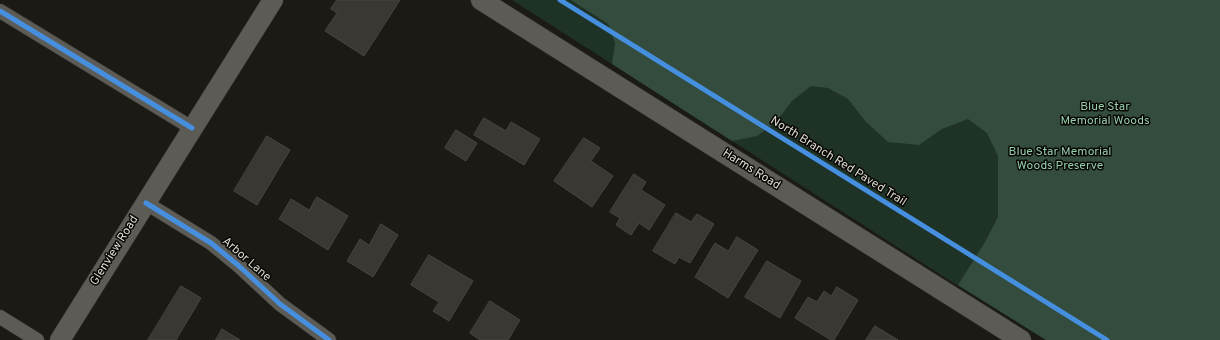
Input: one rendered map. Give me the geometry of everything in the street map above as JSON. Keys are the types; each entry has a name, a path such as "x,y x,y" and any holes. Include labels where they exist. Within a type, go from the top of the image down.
{"main road":[{"name":"Glenview Road","path":"60,340 273,0"},
{"name":"Harms Road","path":"481,0 1021,340"}],"street":[{"path":"0,11 192,128"},
{"name":"Arbor Lane","path":"146,202 211,243 239,266 280,304 329,340"},
{"path":"0,317 37,340"}],"green space":[{"name":"Blue Star Memorial Woods","path":"512,0 1220,0 1220,340 1046,340 949,280"},
{"name":"Blue Star Memorial Woods","path":"571,0 1220,0 1220,340 1046,340 958,285 985,242 998,217 998,156 987,133 968,119 942,129 919,145 888,142 866,122 848,99 828,88 811,86 792,101 775,123 757,136 732,141 612,64 615,43 608,24"}],"building":[{"path":"337,0 400,0 364,56 325,31 337,13 331,9"},
{"path":"484,118 506,131 511,122 540,139 524,165 474,135"},
{"path":"456,130 477,143 466,161 445,148"},
{"path":"267,136 290,150 257,205 234,191"},
{"path":"584,138 600,148 591,161 613,176 592,207 554,181"},
{"path":"634,174 646,182 641,190 665,205 649,230 639,223 631,235 616,225 620,218 610,212"},
{"path":"317,197 348,216 328,250 279,219 291,199 309,210"},
{"path":"676,213 691,222 697,214 714,224 690,263 679,257 675,264 653,251"},
{"path":"381,224 398,235 373,277 347,261 360,239 369,245"},
{"path":"737,237 758,250 728,298 695,277 715,243 728,251"},
{"path":"429,255 473,281 449,321 433,311 439,302 411,285"},
{"path":"767,261 801,281 780,318 745,297"},
{"path":"181,286 201,298 176,340 148,340"},
{"path":"837,287 858,300 834,340 831,340 795,318 808,297 817,302 824,291 831,296"},
{"path":"490,301 520,320 508,340 480,340 470,333"},
{"path":"875,326 898,340 866,340"},
{"path":"222,329 240,340 216,340"}],"cycle path":[{"name":"North Branch Red Paved Trail","path":"560,0 1107,340"},
{"path":"0,11 192,128"},
{"path":"146,203 211,243 239,266 280,304 329,340"}],"park label":[{"name":"Blue Star Memorial Woods Preserve","path":"1060,160"}]}
